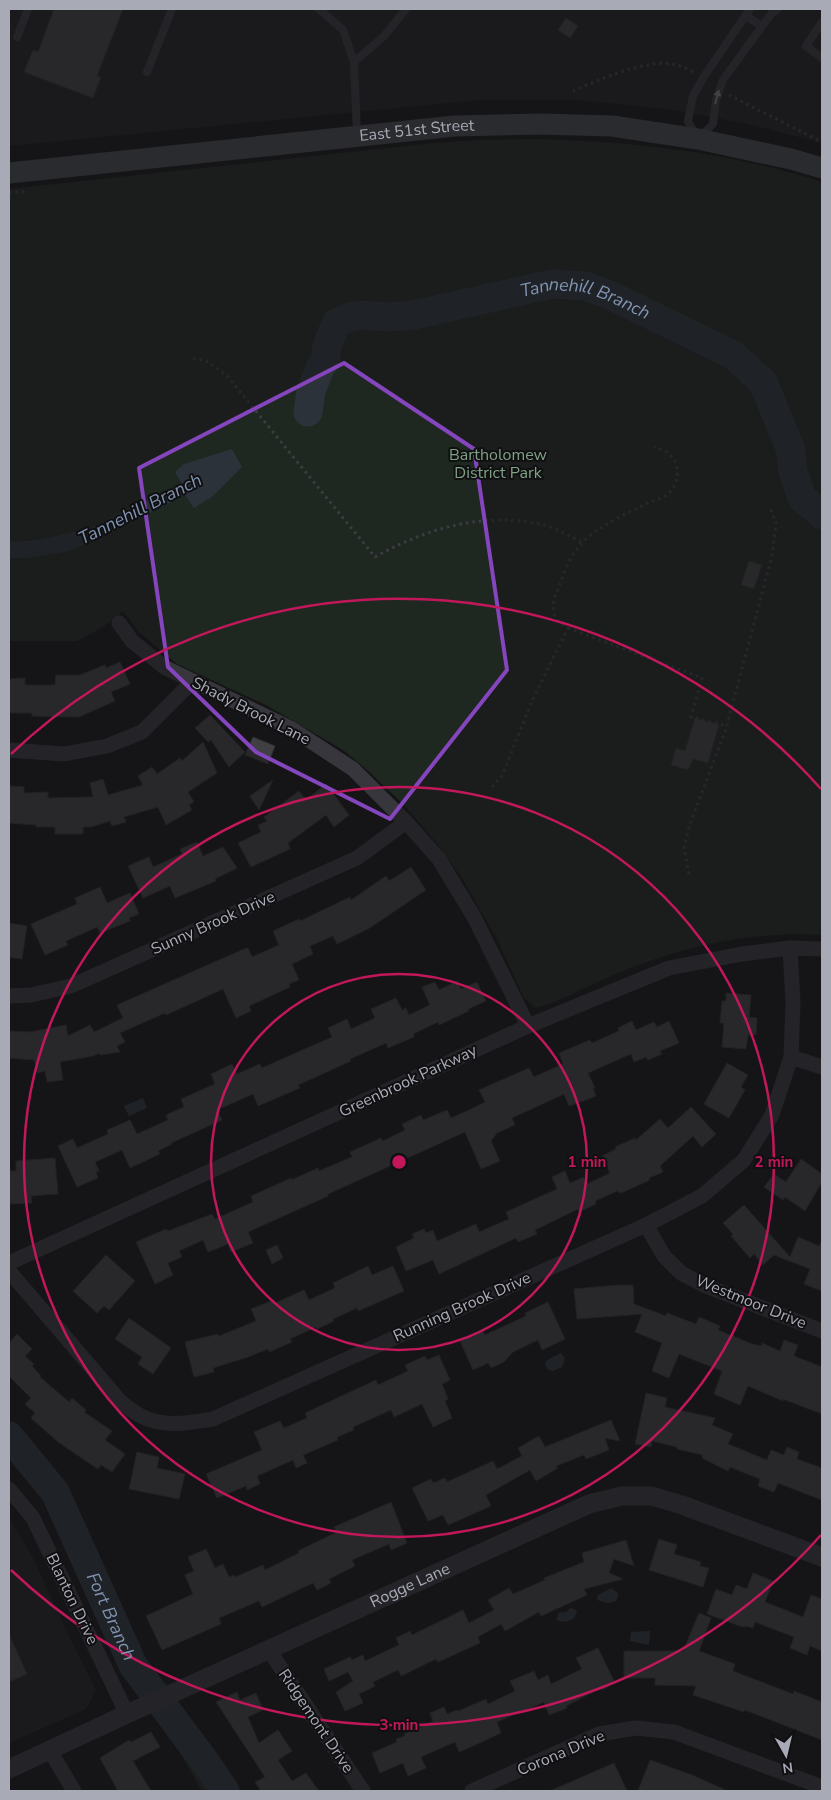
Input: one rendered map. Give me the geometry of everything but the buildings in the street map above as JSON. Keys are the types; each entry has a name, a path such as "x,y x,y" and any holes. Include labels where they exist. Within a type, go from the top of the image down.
{"main road":[{"name":"East 51st Street","path":"9,173 455,126 540,124 612,126 698,139 791,159 822,168"}],"street":[{"name":"Shady Brook Lane","path":"119,624 132,641 164,667 292,729 353,769 406,822 439,859 474,917 528,1026"},
{"path":"9,750 64,754 107,746 142,732 193,681"},
{"name":"Sunny Brook Drive","path":"9,996 31,996 71,986 357,858 406,822"},
{"name":"Greenbrook Parkway","path":"9,1263 528,1026 669,968 742,954 790,948 822,949"},
{"name":"Running Brook Drive","path":"9,1271 120,1401 141,1416 163,1423 189,1424 213,1419 646,1224 702,1196 744,1160 772,1115 791,1056 793,1003 790,948"},
{"path":"791,1056 822,1067"},
{"name":"Westmoor Drive","path":"646,1224 664,1256 681,1273 706,1286 822,1331"},
{"name":"Blanton Drive","path":"9,1489 33,1518 127,1714"},
{"name":"Rogge Lane","path":"9,1769 589,1504 622,1496 652,1496 682,1505 822,1557"},
{"name":"Ridgemont Drive","path":"269,1650 363,1791"},
{"name":"Corona Drive","path":"472,1791 599,1734 636,1728 674,1732 822,1787"},
{"path":"50,1751 74,1791"}],"lane":[{"path":"17,37 28,9"},
{"path":"147,72 172,9"},
{"path":"319,9 343,30 354,62 358,136"},
{"path":"354,62 384,36 406,9"},
{"path":"750,9 693,96 688,121 698,139 713,124 716,100 723,80 771,14 778,9"},
{"path":"746,16 762,26"},
{"path":"822,22 806,46 822,58"}],"path":[{"path":"574,91 620,72 644,66 676,64 696,74"},
{"path":"726,93 822,142"},
{"path":"193,358 209,362 228,376 376,557 421,535 480,520 513,521 545,525 582,542"},
{"path":"654,447 669,454 676,466 678,478 672,489 668,494 610,522 582,542 567,566 553,604 554,616 557,622 568,628 702,678 691,717 726,726"},
{"path":"689,874 684,848 690,824 726,726 772,556 776,523 770,506"},
{"path":"492,787 502,776 532,701 568,628"}],"highlighted area":[{"path":"344,363 474,449 507,670 390,819 256,752 168,667 139,468"}],"shaded area":[{"path":"9,9 822,9 822,143 748,124 674,110 580,100 478,100 9,146"},
{"path":"9,1518 32,1556 96,1690 86,1709 9,1743"}],"green space":[{"name":"Bartholomew District Park","path":"538,139 574,140 682,150 752,163 822,182 822,935 798,934 749,937 677,952 615,974 550,1004 534,1007 524,998 497,939 460,875 434,840 403,804 343,750 266,705 177,664 139,632 123,611 103,627 77,641 9,641 9,189 434,143"},
{"path":"185,1711 238,1791 202,1791 161,1720"}],"water":[{"path":"232,449 242,467 213,496 194,508 185,495 70,551 28,558 9,558 9,542 39,540 92,528 117,514 182,484 175,472 184,464"},
{"path":"143,1098 147,1108 129,1116 124,1106"},
{"path":"561,1353 565,1358 562,1367 553,1371 548,1370 545,1364 547,1360"},
{"path":"611,1588 618,1593 616,1601 609,1603 597,1600 598,1595"},
{"path":"570,1608 575,1609 577,1612 574,1618 566,1622 557,1620 558,1613 566,1612"},
{"path":"650,1631 649,1645 630,1641 631,1632"}],"waterway":[{"name":"Tannehill Branch","path":"308,412 311,391 320,368 326,359 326,349 336,323 361,315 389,317 414,315 552,284 585,286 612,296 733,355 763,382 790,448 793,471 802,498 822,515"},
{"name":"Fort Branch","path":"9,1436 55,1492 133,1665 225,1791"}]}
